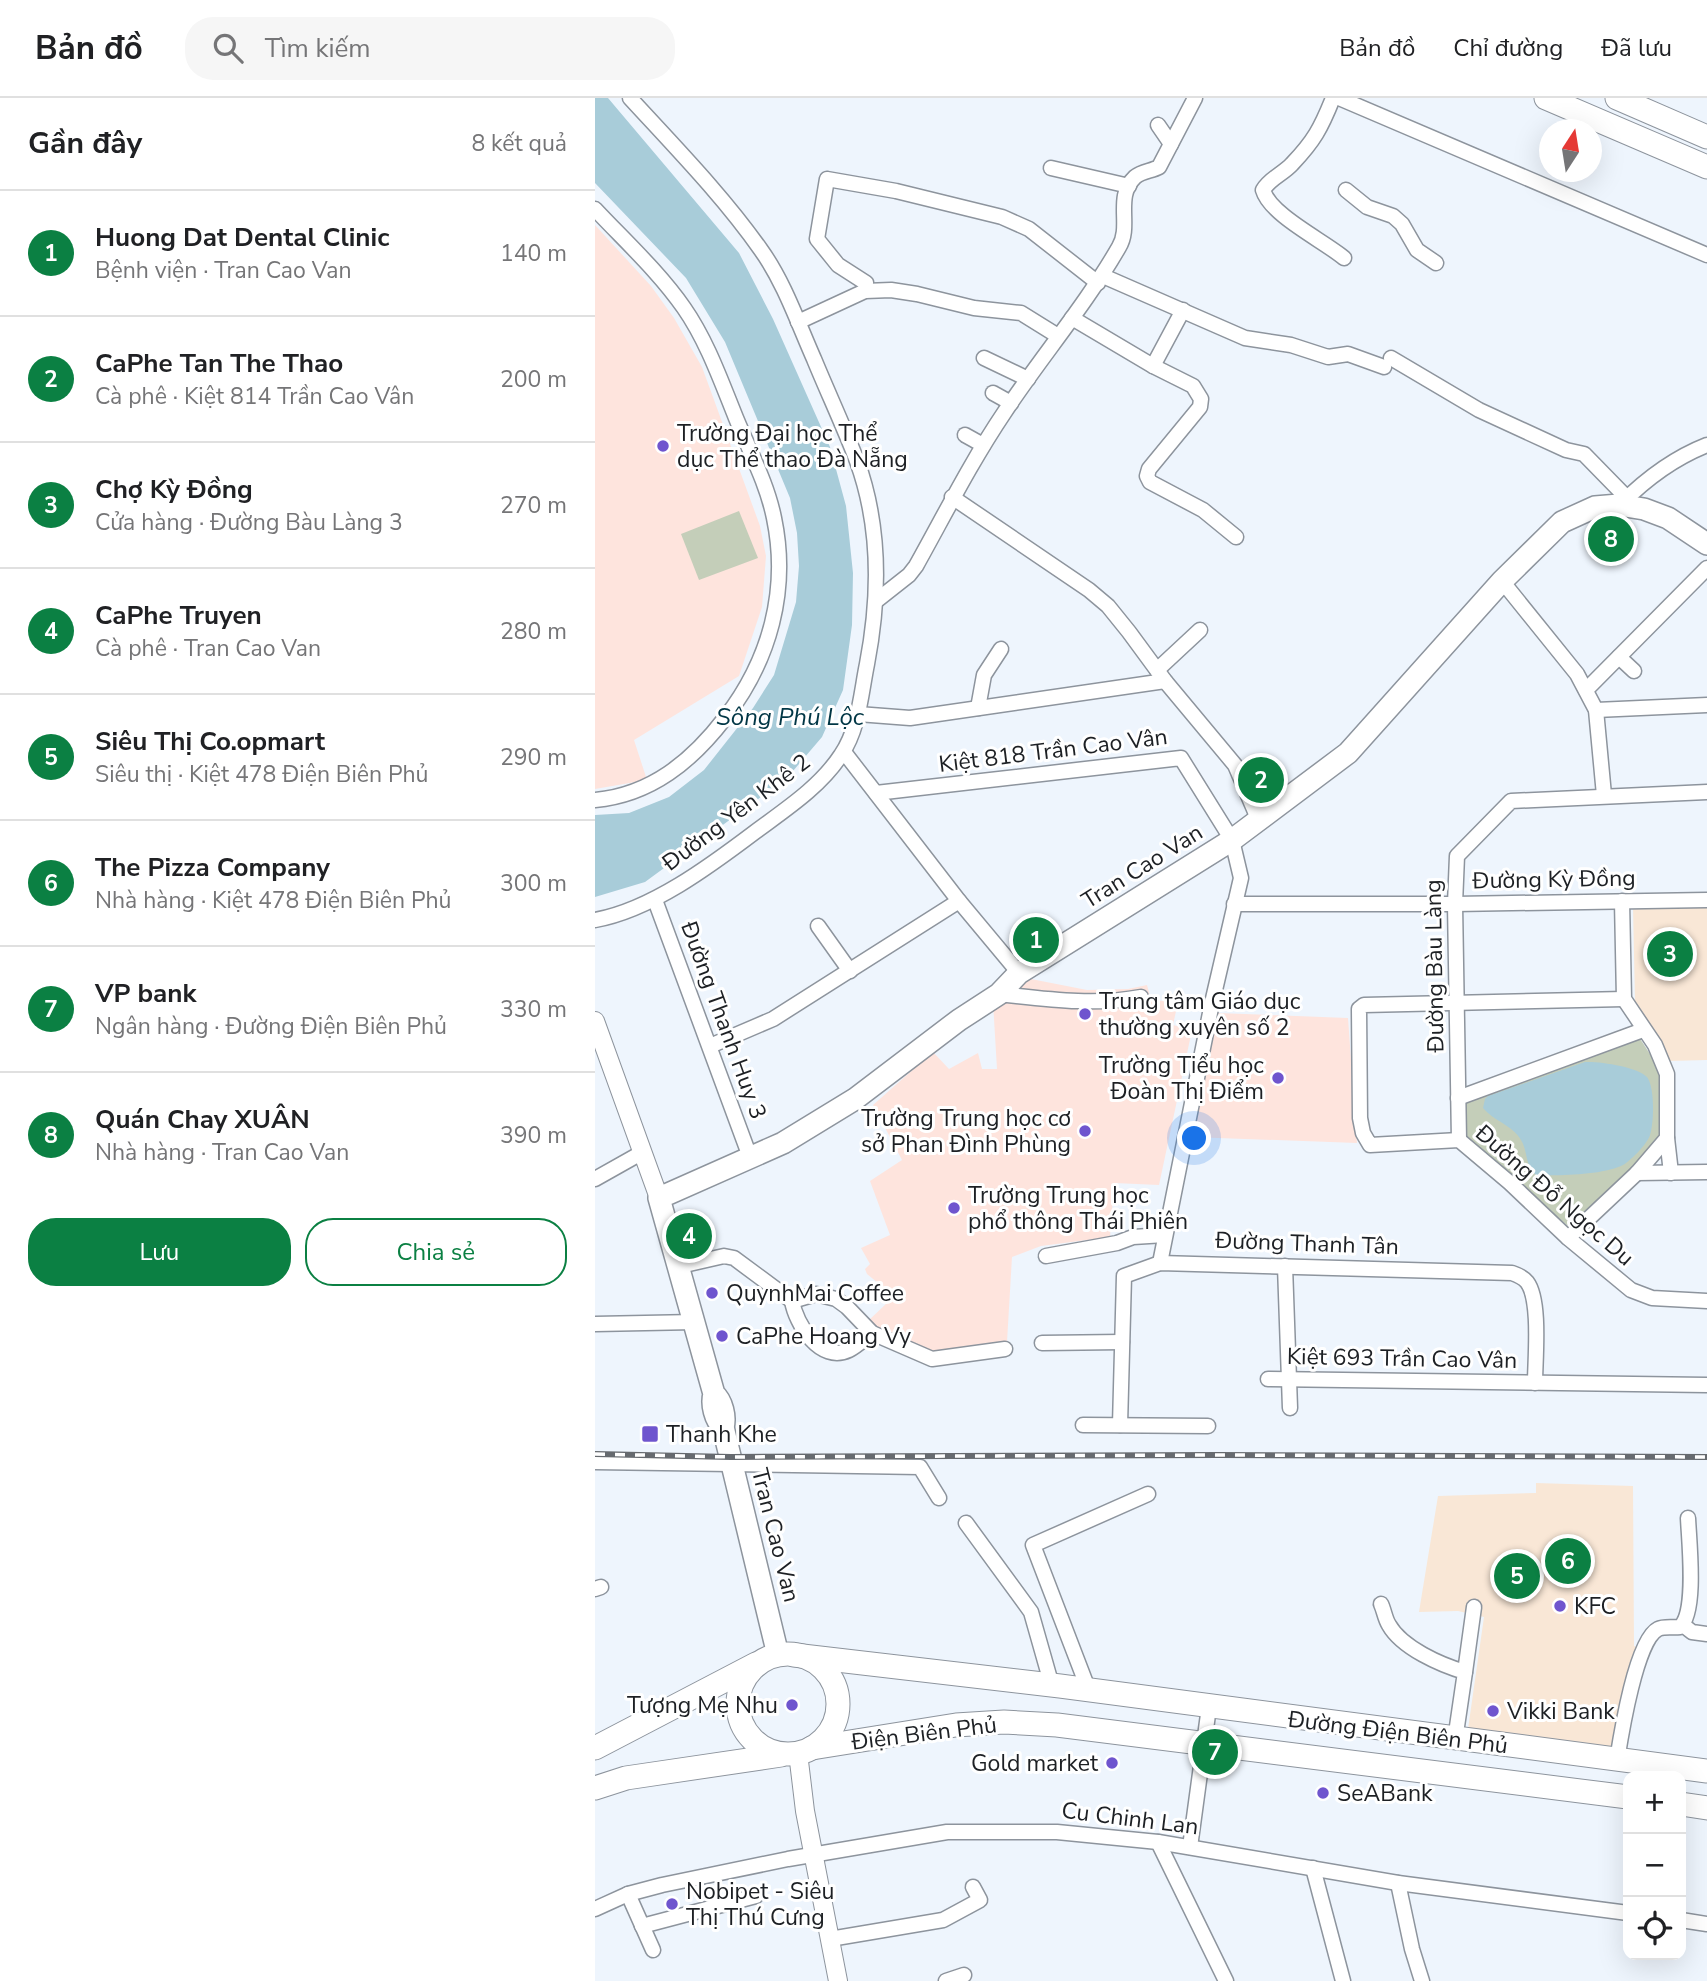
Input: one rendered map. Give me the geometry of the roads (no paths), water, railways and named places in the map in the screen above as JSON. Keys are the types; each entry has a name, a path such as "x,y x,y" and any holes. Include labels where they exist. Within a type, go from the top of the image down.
{"main road":[{"path":"1546,98 1593,119"},
{"path":"1599,119 1607,98"},
{"path":"1617,98 1707,136"},
{"path":"1602,123 1707,167"},
{"name":"Tran Cao Van","path":"778,1657 723,1427 718,1423 712,1401 714,1394 659,1198 783,1143 855,1099 959,1020 999,994 1019,973 1259,821 1348,753 1502,581 1562,522 1595,507 1623,501 1668,518 1707,544"},
{"path":"778,1657 750,1672 742,1685 738,1701 740,1717 746,1732 757,1744 771,1751 799,1752"},
{"path":"595,1748 720,1681 778,1657 809,1659 823,1668 838,1695 834,1726 825,1739 799,1752 626,1778 595,1788"},
{"name":"Đường Điện Biên Phủ","path":"778,1657 1089,1690 1707,1771"},
{"name":"Điện Biên Phủ","path":"799,1752 903,1732 1004,1722 1121,1732"},
{"name":"Đường Điện Biên Phủ","path":"1121,1732 1623,1796"},
{"path":"1538,1785 1543,1750"},
{"path":"1686,1805 1707,1808"}],"street":[{"name":"Đường Yên Khê 2","path":"595,920 625,913 655,900 751,835 817,783 844,752 857,714 872,638 876,601 875,542 863,481 853,452 774,272 750,236 630,98"},
{"path":"876,601 909,575 916,566 983,445 1100,279 1123,240 1123,208 1129,186 1142,173 1159,167 1195,98"},
{"path":"1333,98 1319,133 1290,167 1267,183 1263,190 1265,196 1302,230 1344,258"},
{"path":"1339,98 1707,255"},
{"path":"1158,125 1171,144"},
{"path":"1051,168 1129,186"},
{"path":"865,292 866,283 838,265 817,239 827,179 896,191 989,214 1028,229 1100,279 1182,310 1245,338 1291,345 1328,357 1347,354 1418,372 1444,391 1479,410 1566,450 1584,454 1623,501 1676,459 1707,445"},
{"path":"1346,190 1367,207 1393,216 1402,224 1417,250 1436,263"},
{"path":"595,209 684,308 712,359 762,481 773,516 779,571 774,620 762,656 731,710 708,741 661,780 627,794 595,800"},
{"path":"797,322 865,292 891,290 974,308 1021,313 1058,336"},
{"path":"1153,366 1182,310"},
{"path":"1072,318 1153,366 1193,386 1201,399 1200,407 1149,469 1147,476 1150,482 1203,510 1237,537"},
{"path":"984,358 1028,379"},
{"path":"993,393 1011,403"},
{"path":"965,435 983,445"},
{"path":"952,497 1089,590 1122,623 1235,765 1259,821"},
{"path":"1586,690 1707,568"},
{"path":"1502,581 1577,674 1596,710 1604,795"},
{"path":"857,714 910,718 1161,675 1200,631"},
{"path":"978,708 984,675 1001,649"},
{"path":"1619,657 1634,671"},
{"path":"1596,710 1707,705"},
{"path":"844,752 959,901 1019,973"},
{"name":"Kiệt 818 Trần Cao Vân","path":"876,793 1181,758 1232,840"},
{"name":"Đường Bàu Làng","path":"1459,1140 1455,904 1457,856 1504,806 1520,799 1707,792"},
{"path":"1120,1425 1124,1276 1160,1263 1241,878 1232,840"},
{"name":"Đường Thanh Huy 3","path":"655,900 750,1157"},
{"name":"Đường Kỳ Đồng","path":"1234,904 1707,900"},
{"path":"710,1046 773,1019 959,901"},
{"path":"1622,901 1624,999 1654,1045 1667,1074 1667,1138 1671,1173"},
{"path":"818,926 850,971"},
{"path":"999,994 1085,1002 1114,1002 1141,997"},
{"path":"1457,1002 1624,999"},
{"name":"Đường Đỗ Ngọc Du","path":"1457,1002 1364,1004 1359,1009 1360,1118 1363,1133 1370,1145 1459,1140 1510,1183 1568,1238 1631,1290 1652,1298 1707,1301"},
{"path":"595,1021 659,1198"},
{"path":"1458,1098 1643,1030"},
{"path":"1568,1238 1637,1173 1667,1138"},
{"path":"595,1179 643,1152"},
{"path":"1637,1173 1707,1172"},
{"path":"1045,1256 1117,1243 1133,1237 1165,1235"},
{"path":"680,1266 724,1256 734,1258 792,1301 798,1320 808,1335 828,1351 848,1351 872,1333"},
{"name":"Đường Thanh Tân","path":"1160,1263 1504,1271 1520,1276 1531,1289 1534,1306 1535,1383"},
{"path":"1285,1266 1290,1408"},
{"path":"792,1301 823,1294 847,1307 872,1333 932,1359 1005,1349"},
{"path":"595,1324 695,1322"},
{"path":"1042,1343 1122,1342"},
{"name":"Kiệt 693 Trần Cao Vân","path":"1268,1379 1707,1385"},
{"path":"1083,1425 1208,1426"},
{"path":"595,1462 920,1467 939,1498"},
{"path":"1089,1690 1033,1545 1148,1494"},
{"path":"1683,1625 1690,1597 1688,1518"},
{"path":"966,1523 1031,1612 1052,1686"},
{"path":"1381,1604 1389,1626 1413,1649 1444,1666 1465,1672"},
{"path":"1455,1740 1474,1606"},
{"path":"1617,1760 1631,1686 1652,1634 1658,1629 1683,1625 1692,1632 1707,1634"},
{"path":"1190,1847 1209,1707"},
{"path":"799,1752 814,1855 838,1981"},
{"name":"Cu Chinh Lan","path":"595,1909 628,1894 662,1885 947,1832 1057,1832 1158,1842 1398,1883 1623,1912"},
{"path":"1158,1842 1226,1981"},
{"path":"1314,1868 1343,1981"},
{"path":"1398,1883 1412,1949 1422,1981"},
{"path":"830,1939 943,1920 980,1900 973,1887"},
{"path":"628,1894 653,1950"},
{"path":"642,1926 756,1896"},
{"path":"1686,1921 1707,1924"},
{"path":"946,1981 964,1975"}],"water":[{"name":"Sông Phú Lộc","path":"595,98 608,98 739,253 773,319 830,447 846,506 853,573 852,625 843,690 822,737 787,778 645,882 595,897 595,815 629,813 669,797 704,770 753,708 774,675 796,602 799,566 797,533 790,498 725,342 686,278 595,183"},
{"path":"1585,1062 1627,1068 1647,1077 1653,1105 1649,1139 1629,1161 1612,1169 1579,1174 1536,1175 1530,1168 1521,1140 1513,1130 1483,1108 1485,1099"}],"railway":[{"path":"595,1454 731,1457 1707,1457"}],"place":[{"name":"Trường Đại học Thể dục Thể thao Đà Nẵng","path":"663,446"},
{"name":"Quán Chay XUÂN","path":"1611,539"},
{"name":"CaPhe Tan The Thao","path":"1261,780"},
{"name":"Huong Dat Dental Clinic","path":"1036,940"},
{"name":"Chợ Kỳ Đồng","path":"1670,954"},
{"name":"Trung tâm Giáo dục thường xuyên số 2","path":"1085,1014"},
{"name":"Trường Tiểu học Đoàn Thị Điểm","path":"1278,1078"},
{"name":"Trường Trung học cơ sở Phan Đình Phùng","path":"1085,1131"},
{"name":"Trường Trung học phổ thông Thái Phiên","path":"954,1208"},
{"name":"CaPhe Truyen","path":"689,1236"},
{"name":"QuynhMai Coffee","path":"712,1293"},
{"name":"CaPhe Hoang Vy","path":"722,1336"},
{"name":"Thanh Khe","path":"650,1434"},
{"name":"The Pizza Company","path":"1568,1561"},
{"name":"Siêu Thị Co.opmart","path":"1517,1576"},
{"name":"KFC","path":"1560,1606"},
{"name":"Tượng Mẹ Nhu","path":"792,1705"},
{"name":"Vikki Bank","path":"1493,1711"},
{"name":"VP bank","path":"1215,1752"},
{"name":"Gold market","path":"1112,1763"},
{"name":"SeABank","path":"1323,1793"},
{"name":"Nobipet - Siêu Thị Thú Cưng","path":"672,1904"}]}
